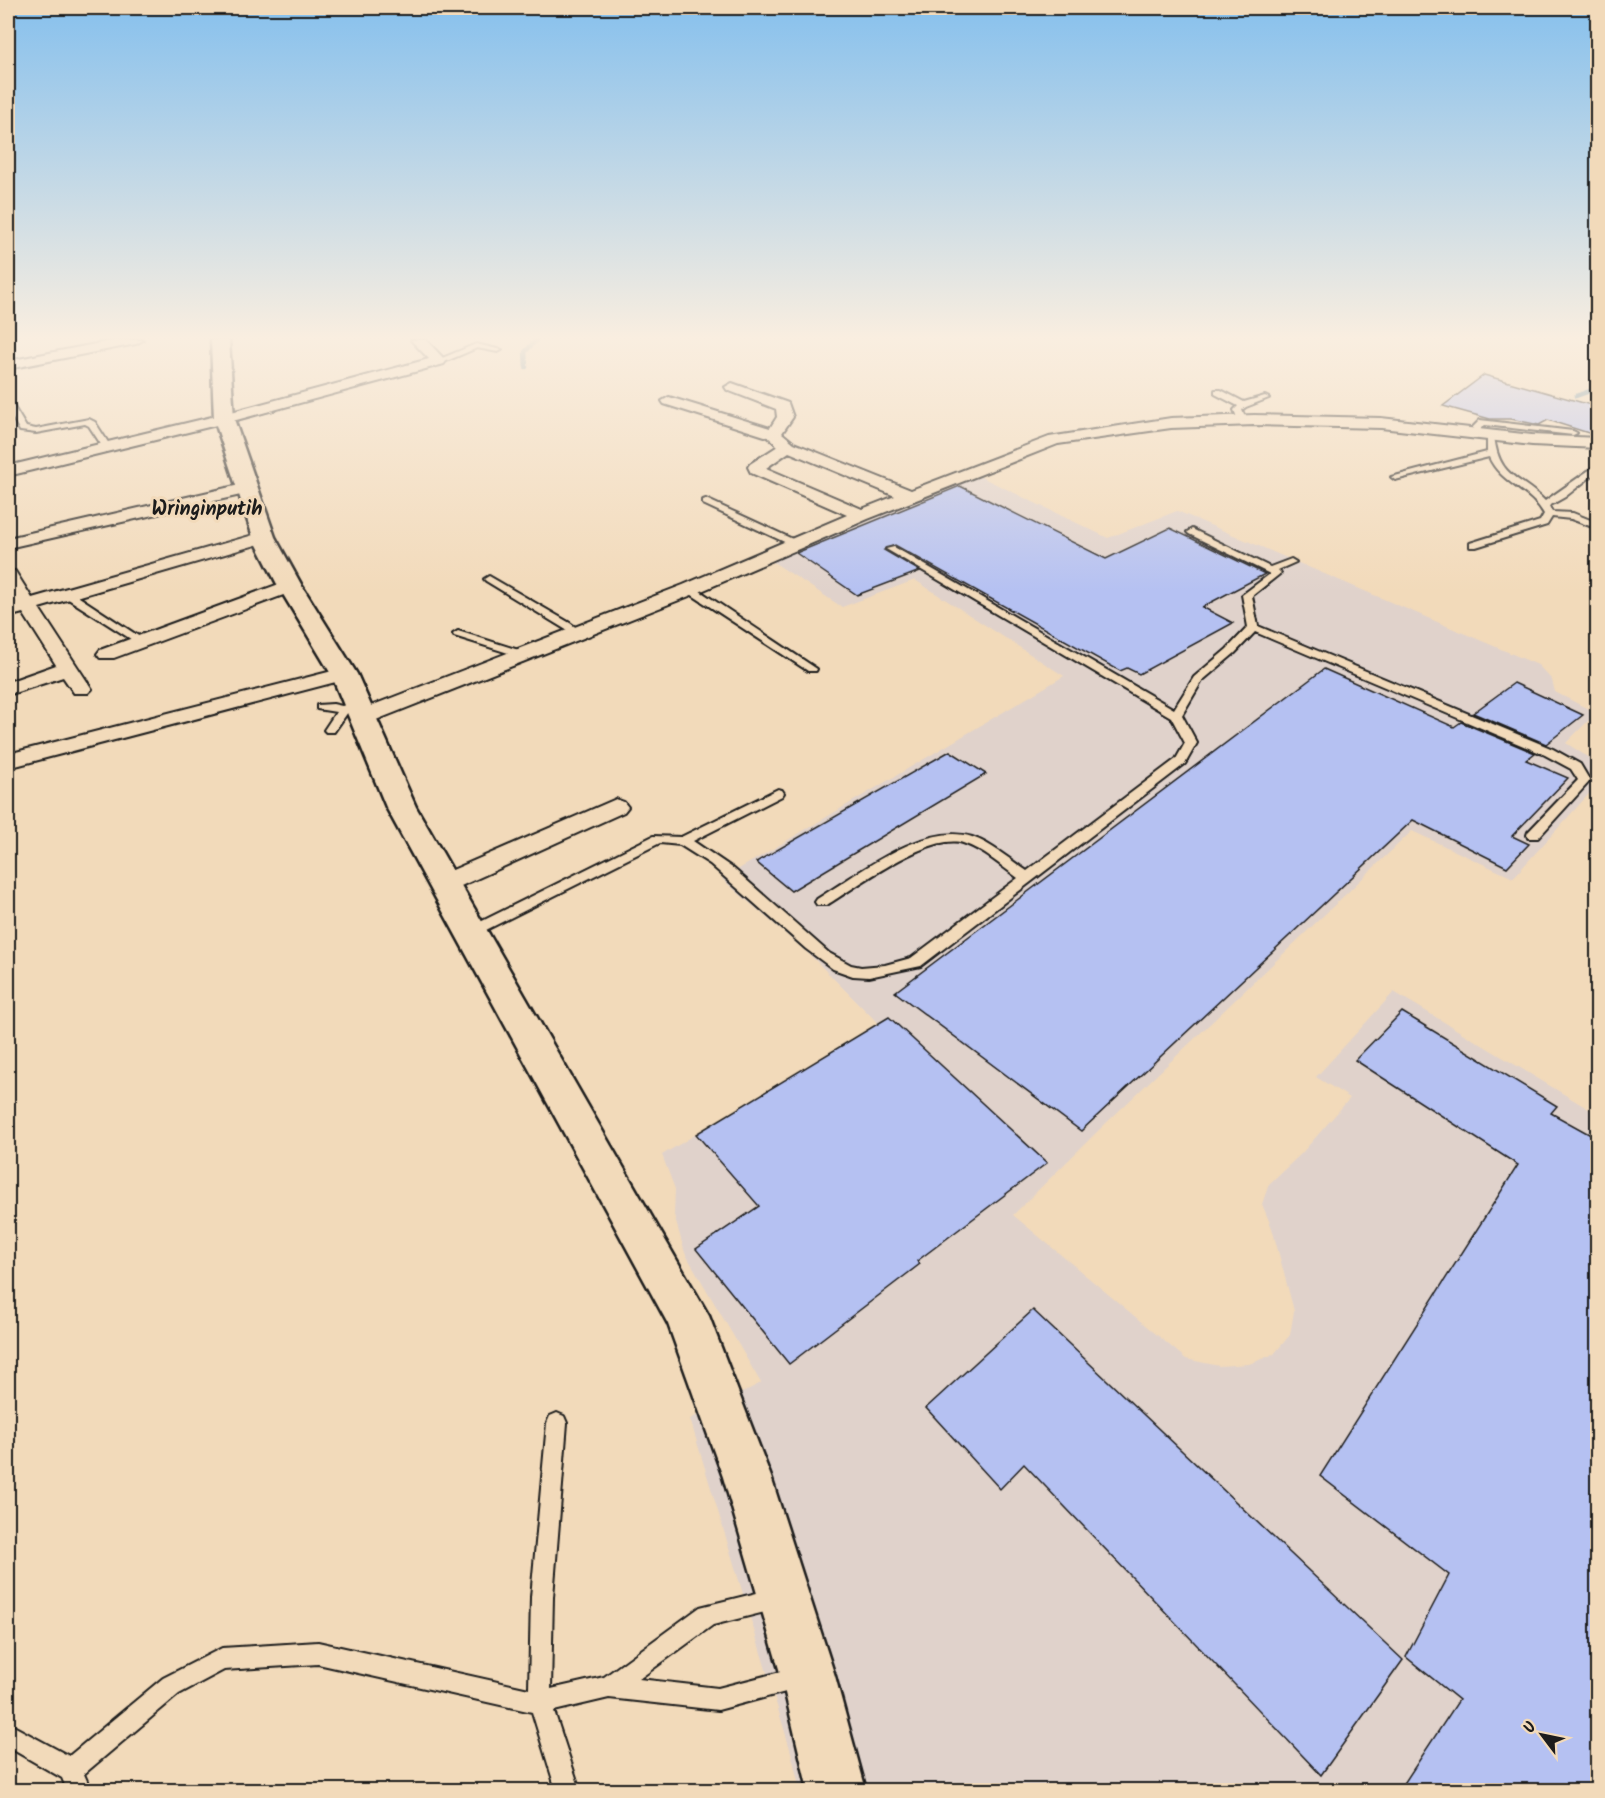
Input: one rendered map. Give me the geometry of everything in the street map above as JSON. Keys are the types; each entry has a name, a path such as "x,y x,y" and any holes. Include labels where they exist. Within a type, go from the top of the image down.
{"main road":[{"path":"226,424 264,537 290,586 343,707 443,884 473,931 687,1316 747,1477 808,1676 837,1791"}],"street":[{"path":"8,471 203,424"},
{"path":"742,424 774,434 788,447 910,496"},
{"path":"774,434 781,424"},
{"path":"8,761 343,707 521,654 690,589 862,515 1055,440 1165,424"},
{"path":"1389,424 1532,440 1598,443"},
{"path":"788,447 756,467 757,470 862,515"},
{"path":"8,543 248,488"},
{"path":"8,611 264,537"},
{"path":"8,575 81,688"},
{"path":"107,654 290,586"},
{"path":"8,689 68,668"},
{"path":"443,884 616,807"}],"lane":[{"path":"20,424 23,429 36,431 71,424"},
{"path":"92,424 107,447"},
{"path":"1473,545 1544,524 1549,514 1545,504 1509,480 1491,454 1483,434 1477,427 1480,424"},
{"path":"1498,424 1573,433"},
{"path":"1395,477 1491,454"},
{"path":"1545,504 1562,495 1598,466"},
{"path":"706,502 795,544"},
{"path":"1549,514 1573,516 1598,526"},
{"path":"1192,532 1273,569 1276,573 1257,585 1247,595 1253,628"},
{"path":"683,841 739,882 811,946 853,971 880,970 916,962 1181,761 1191,743 1176,716 891,549"},
{"path":"1273,569 1291,562"},
{"path":"489,579 508,594 560,620 577,632"},
{"path":"690,589 812,669"},
{"path":"66,593 141,641"},
{"path":"1176,716 1198,679 1231,651 1253,628"},
{"path":"1253,628 1549,752 1576,767 1584,781 1533,835"},
{"path":"458,634 521,654"},
{"path":"473,931 629,850 658,839 683,841 778,793"},
{"path":"822,902 909,850 940,837 960,838 1027,878"},
{"path":"556,1423 542,1597 540,1703 568,1791"},
{"path":"609,1687 708,1615 784,1598"},
{"path":"8,1734 75,1780 171,1686 222,1659 318,1653 540,1703 609,1687 718,1699 808,1676"}],"shaded area":[{"path":"977,475 1108,538 1177,511 1538,665 1552,680 1555,692 1596,713 1566,743 1597,763 1597,785 1513,878 1412,831 1013,1215 1186,1359 1219,1366 1249,1364 1274,1354 1290,1335 1294,1311 1272,1228 1262,1204 1269,1184 1302,1153 1350,1098 1316,1077 1394,992 1597,1114 1597,1790 800,1790 791,1752 690,1419 761,1383 685,1253 674,1215 675,1189 662,1155 878,1023 810,955 722,879 1064,676 915,580 842,607 767,558"}],"building":[{"path":"1560,424 1598,424 1598,436"},
{"path":"960,486 1106,559 1170,528 1265,574 1202,607 1233,623 1139,674 1127,668 1120,671 895,545 884,550 920,571 857,595 796,553"},
{"path":"1324,669 1454,727 1461,722 1535,753 1526,760 1568,778 1512,836 1529,844 1507,867 1413,820 1081,1131 895,992"},
{"path":"1514,683 1583,715 1546,744 1473,713"},
{"path":"950,751 986,774 791,891 756,862"},
{"path":"1402,1012 1557,1106 1551,1113 1598,1139 1598,1791 1399,1791 1459,1700 1406,1657 1449,1575 1320,1476 1518,1165 1355,1060"},
{"path":"889,1017 1047,1163 917,1261 920,1264 789,1364 696,1249 759,1206 696,1134"},
{"path":"1033,1310 1403,1660 1321,1775 1024,1464 1000,1489 926,1408"}],"district":[{"name":"Wringinputih","path":"207,508"}]}
